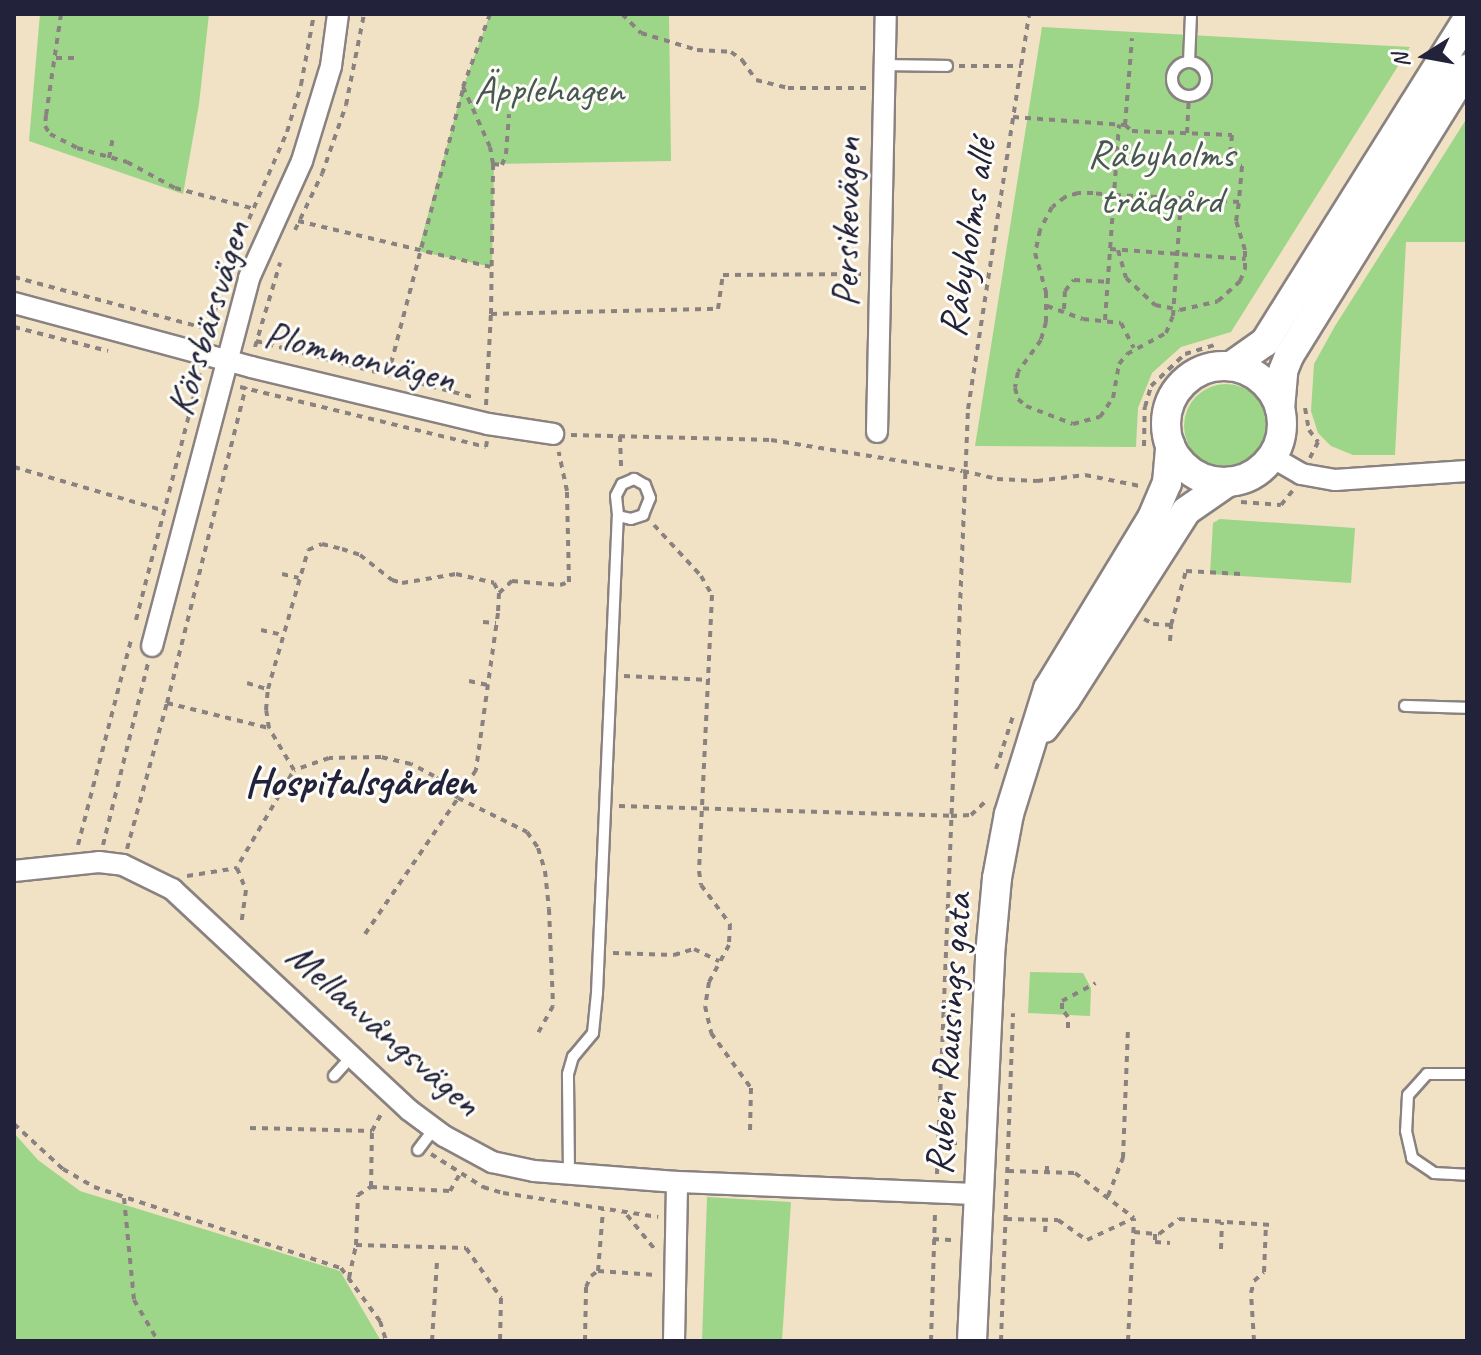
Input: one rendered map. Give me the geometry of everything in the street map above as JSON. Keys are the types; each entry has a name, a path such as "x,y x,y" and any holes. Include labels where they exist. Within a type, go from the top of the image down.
{"main road":[{"name":"Ruben Rausings gata","path":"972,1341 977,1194 997,878 1009,814 1036,738 1048,689 1152,518 1146,490 1167,483 1157,447 1166,425 1169,406 1178,388 1227,354 1265,342 1467,20"},
{"path":"1272,457 1292,406 1283,371 1289,356 1467,69"},
{"path":"1227,354 1292,406"},
{"path":"1157,447 1199,476 1233,492"},
{"name":"Ruben Rausings gata","path":"1036,738 1066,699 1186,511 1233,492 1272,457"}],"street":[{"name":"Körsbärsvägen","path":"152,646 249,278 302,161 331,66 338,14"},
{"name":"Persikevägen","path":"877,432 886,14"},
{"name":"Plommonvägen","path":"14,303 229,362 488,424 553,434"},
{"path":"1272,457 1301,474 1335,480 1467,471"},
{"name":"Mellanvångsvägen","path":"14,871 99,862 123,865 190,901 352,1056 434,1129 492,1162 569,1174 677,1182 977,1194"},
{"path":"674,1341 677,1182"}],"lane":[{"path":"1189,62 1191,14"},
{"path":"1189,62 1202,67 1206,80 1201,92 1189,96 1176,91 1172,79 1177,67 1189,62"},
{"path":"885,65 947,66"},
{"path":"569,1174 568,1074 573,1057 593,1033 618,516 616,496 622,484 634,479 645,485 650,498 643,515 631,519 618,516"},
{"path":"1405,706 1467,708"},
{"path":"334,1076 352,1056"},
{"path":"1467,1074 1427,1074 1408,1095 1406,1131 1412,1158 1434,1173 1467,1175"},
{"path":"418,1150 434,1129"}],"path":[{"path":"61,14 45,126 57,139 127,162 175,188 253,208 287,132 301,85 314,14"},
{"path":"382,399 463,87 490,14"},
{"path":"622,14 641,33 697,50 731,52 742,60 756,80 788,88 885,88"},
{"name":"Råbyholms allé","path":"931,1341 963,471 968,409 1029,14"},
{"path":"1105,320 1114,195 1132,38"},
{"path":"56,58 77,58"},
{"path":"947,66 1021,66"},
{"path":"463,87 485,135 493,164 491,314 485,401 488,424"},
{"path":"1187,133 1189,96"},
{"path":"493,164 502,165 506,154 509,114"},
{"path":"1013,117 1122,125 1132,131 1232,135 1229,165 1242,166 1236,221 1246,259 1240,281 1218,301 1173,310 1155,305 1138,293 1126,278 1118,250"},
{"path":"109,158 113,138"},
{"path":"1181,198 1173,310 1166,333 1134,348 1119,364 1113,398 1100,417 1073,424 1026,406 1018,399 1015,388 1018,372 1041,340 1047,306 1035,253 1040,230 1052,207 1065,197 1078,193 1181,198 1239,202"},
{"path":"299,221 492,267"},
{"path":"1110,249 1246,259"},
{"path":"491,314 718,309 723,275 881,274"},
{"path":"1064,309 1065,291 1074,280 1107,282"},
{"path":"1047,306 1064,309 1083,319 1121,323 1134,348"},
{"path":"1157,447 1145,407 1151,386 1185,354 1227,354"},
{"path":"1233,492 1281,505 1318,442 1292,406"},
{"path":"499,593 512,581 560,585 569,582 567,491 553,434 771,440 963,471 978,477 1018,481 1085,475 1146,490"},
{"path":"620,436 622,484"},
{"path":"14,467 187,517"},
{"path":"643,515 673,542 712,595 710,680 704,711 700,809 701,885 730,924 729,945 709,982 705,1006 711,1033 725,1057 751,1088 750,1133"},
{"path":"294,770 269,728 268,689 308,550 322,544 360,555 392,580 402,583 456,574 494,583 499,593 497,624 476,770 365,934"},
{"path":"1170,641 1171,625 1186,571 1241,574"},
{"path":"282,574 300,578"},
{"path":"483,622 497,624"},
{"path":"1153,624 1171,625"},
{"path":"261,630 283,635"},
{"path":"99,862 152,646"},
{"path":"610,676 710,680"},
{"path":"469,681 488,685"},
{"path":"247,683 268,689"},
{"path":"123,865 167,703 269,728"},
{"path":"995,771 1017,708"},
{"path":"240,862 294,770 329,758 381,757 411,764 434,776 458,798 527,832 538,848 545,871 549,909 553,1006 537,1035"},
{"path":"604,805 951,816 971,815 983,807 991,794"},
{"path":"237,868 246,890 240,921 244,931"},
{"path":"598,953 674,955 694,949 719,961"},
{"path":"1068,1028 1062,1001 1096,983"},
{"path":"1001,1341 1014,1003"},
{"path":"1108,1196 1123,1158 1128,1026"},
{"path":"371,1187 372,1131 381,1114"},
{"path":"14,1124 63,1169 124,1198 325,1260 341,1268 380,1321 386,1341"},
{"path":"250,1128 372,1131"},
{"path":"1047,1161 1047,1172"},
{"path":"1007,1171 1075,1173 1134,1218 1128,1341"},
{"path":"349,1278 356,1245 358,1195 371,1187 450,1191 460,1174"},
{"path":"124,1198 134,1300 158,1341"},
{"path":"598,1271 603,1210"},
{"path":"626,1213 658,1254"},
{"path":"1006,1219 1063,1222 1087,1240 1134,1218"},
{"path":"1134,1232 1155,1234 1179,1219 1273,1225"},
{"path":"1045,1232 1046,1220"},
{"path":"1221,1249 1222,1222"},
{"path":"1254,1341 1251,1293 1254,1281 1264,1272 1266,1225"},
{"path":"1155,1234 1155,1242 1170,1243"},
{"path":"356,1245 466,1248 501,1298 500,1341"},
{"path":"432,1341 437,1262"},
{"path":"585,1341 586,1287 591,1276 598,1271 658,1275"}],"green space":[{"path":"40,14 209,14 199,104 183,194 29,141"},
{"name":"Äpplehagen","path":"490,14 669,14 671,161 494,164 492,267 418,251 463,87"},
{"name":"Råbyholms trädgård","path":"1042,27 1410,47 1231,332 1181,347 1152,373 1138,408 1136,447 975,446"},
{"path":"1467,118 1467,242 1406,242 1395,455 1353,455 1331,446 1318,433 1311,411 1314,364"},
{"path":"1226,384 1242,387 1256,396 1265,410 1268,426 1265,442 1256,456 1242,465 1226,468 1210,465 1196,456 1187,442 1184,426 1187,410 1196,396 1210,387"},
{"path":"1220,519 1355,528 1351,583 1210,574 1213,523"},
{"path":"1030,972 1083,973 1091,988 1090,1016 1028,1013"},
{"path":"14,1133 38,1160 80,1191 340,1271 381,1341 14,1341"},
{"path":"707,1197 791,1202 782,1341 702,1341"}],"district":[{"name":"Hospitalsgården","path":"360,782"}]}
